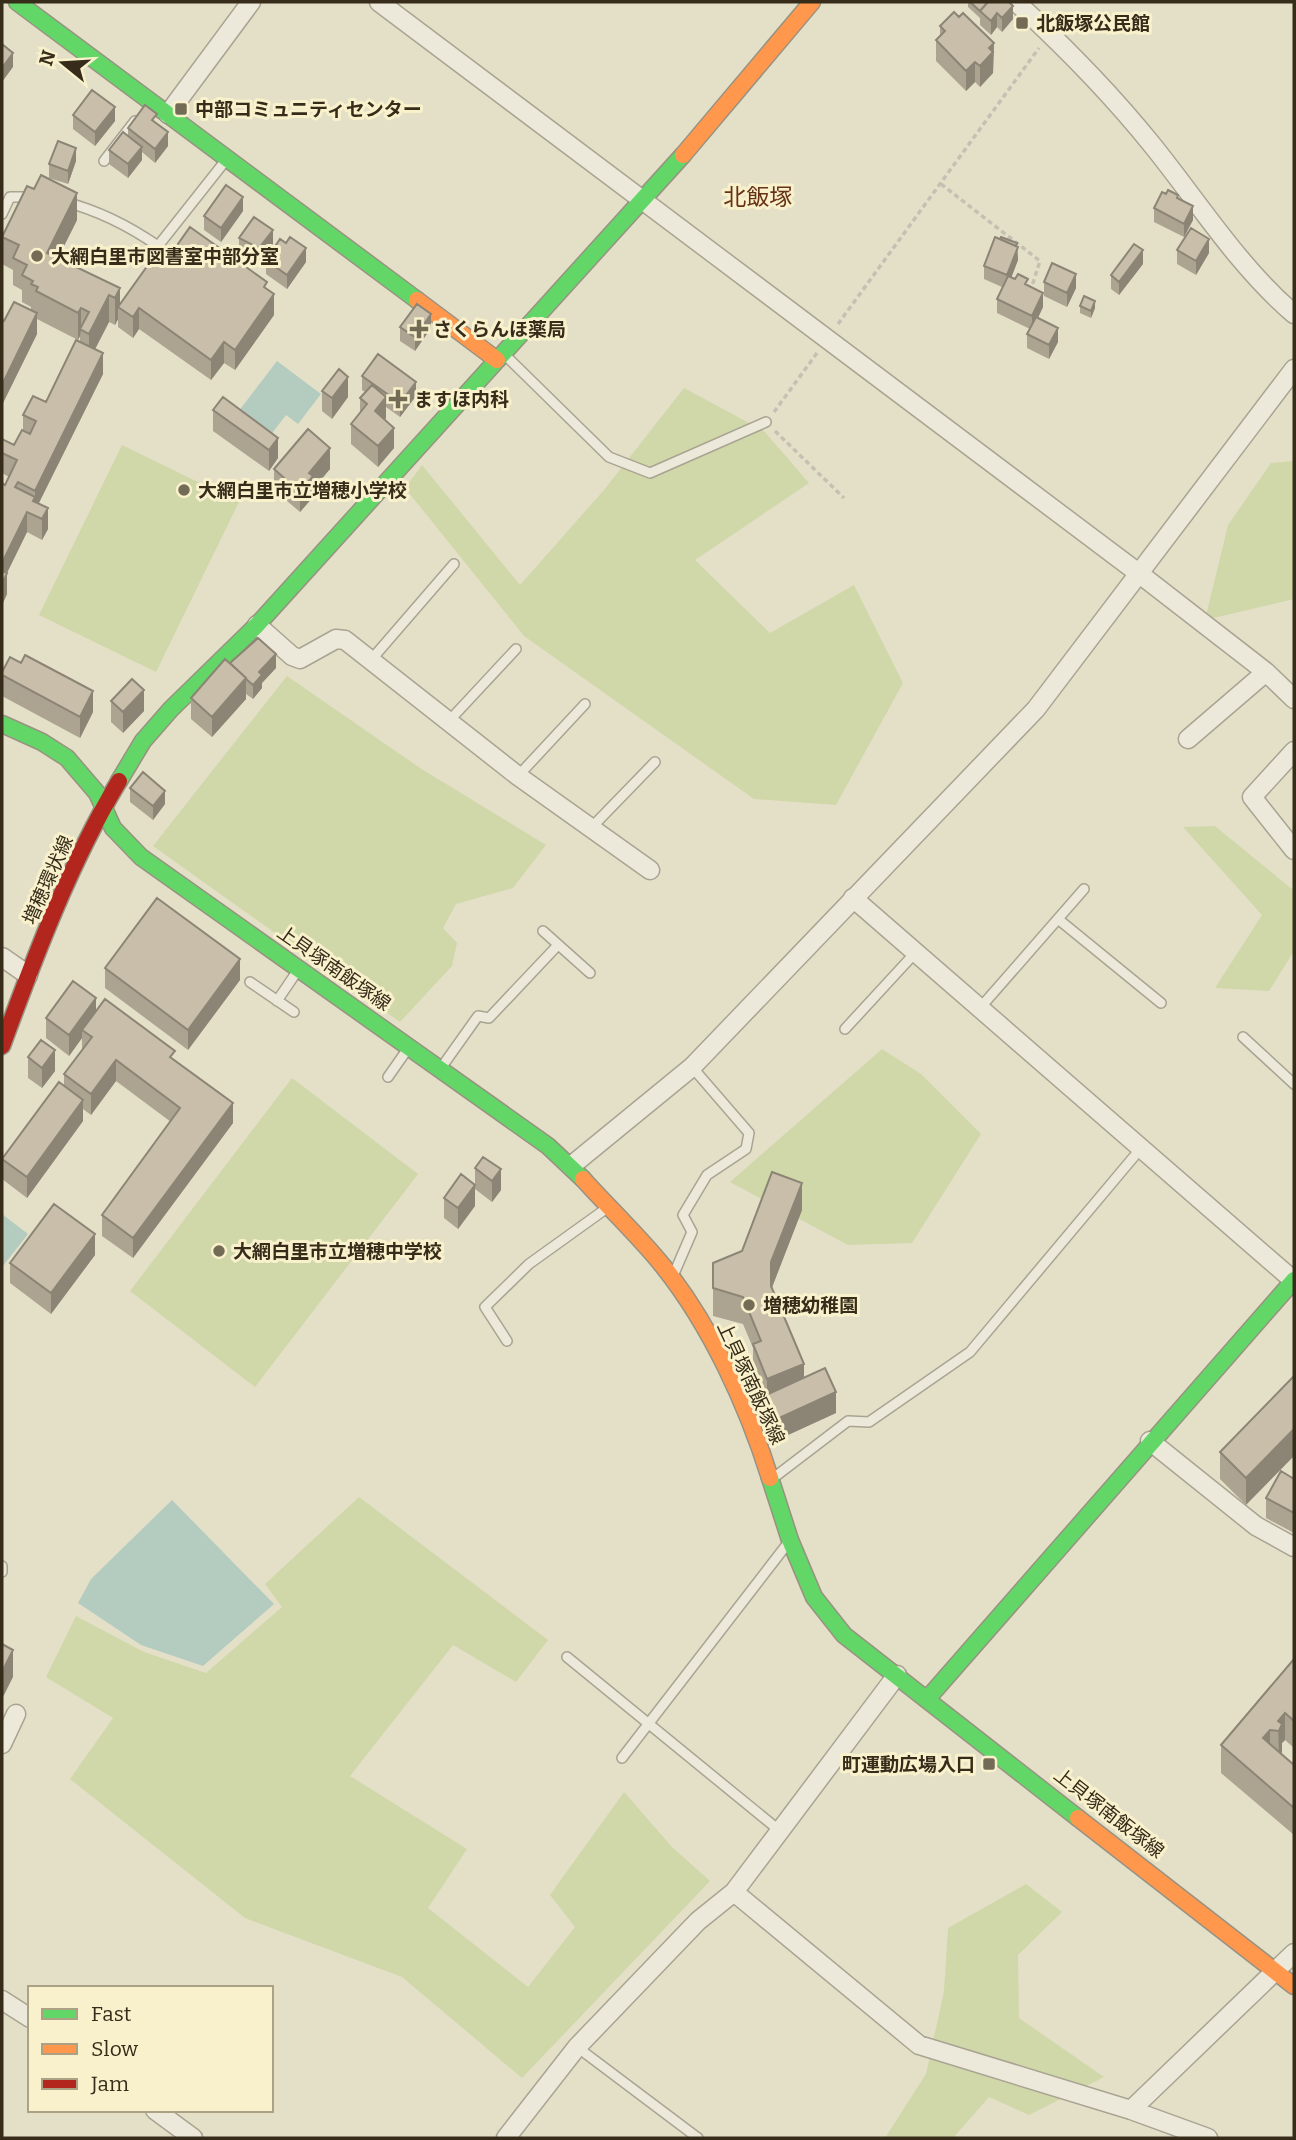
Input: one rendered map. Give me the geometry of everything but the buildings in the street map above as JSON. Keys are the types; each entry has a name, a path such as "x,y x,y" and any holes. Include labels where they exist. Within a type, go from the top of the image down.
{"street":[{"path":"17,2 500,357"},
{"path":"168,114 251,2"},
{"path":"379,2 1140,575 1266,672 1294,699"},
{"name":"増穂環状線","path":"2,1046 28,975 102,810 143,741 171,709 257,625 643,200 746,84 812,2"},
{"path":"1016,2 1050,33 1151,144 1260,285 1294,314"},
{"path":"571,1166 692,1067 1036,709 1294,369"},
{"path":"257,625 292,656 300,659 336,639 345,640 518,776 650,870"},
{"path":"1188,739 1266,672"},
{"name":"上貝塚南飯塚線","path":"2,724 42,741 67,758 97,793 102,810 113,828 141,857 298,970 410,1046 548,1146 571,1166 672,1279 726,1370 771,1480 790,1540 814,1597 844,1635 1294,1986"},
{"path":"1294,751 1252,797 1294,850"},
{"path":"853,898 1294,1281 1150,1441 928,1698"},
{"path":"2,957 28,975"},
{"path":"1150,1441 1256,1526 1294,1547"},
{"path":"506,2138 577,2047 698,1921 734,1892 897,1675"},
{"path":"2,1744 16,1714"},
{"path":"734,1892 919,2045 1131,2110 1208,2138"},
{"path":"1131,2110 1294,1954"},
{"path":"2,2000 28,2017"},
{"path":"158,2112 193,2138"}],"lane":[{"path":"104,161 150,100"},
{"path":"56,200 92,209 133,229 159,246 228,158"},
{"path":"2,214 10,197 44,197"},
{"path":"500,357 609,457 650,474 766,422"},
{"path":"370,660 454,564"},
{"path":"448,722 516,649"},
{"path":"518,776 584,704"},
{"path":"591,828 655,762"},
{"path":"980,1008 1084,889"},
{"path":"1058,919 1161,1003"},
{"path":"543,931 590,973"},
{"path":"440,1069 478,1016 489,1018 558,945"},
{"path":"845,1029 915,953"},
{"path":"277,1001 298,970"},
{"path":"250,982 294,1012"},
{"path":"1243,1037 1294,1084"},
{"path":"388,1077 410,1046"},
{"path":"672,1279 692,1232 683,1215 707,1175 746,1149 750,1139 749,1133 692,1067"},
{"path":"771,1480 848,1421 869,1422 970,1352 1142,1147"},
{"path":"507,1341 485,1307 529,1264 609,1207"},
{"path":"622,1758 790,1540"},
{"path":"2,1566 2,1572"},
{"path":"567,1657 780,1831"},
{"path":"577,2047 698,2138"}],"path":[{"path":"844,498 766,422 1050,33"},
{"path":"940,184 1040,261 1032,286"}],"green space":[{"path":"684,388 764,431 809,483 695,560 770,633 854,585 903,683 836,805 754,799 524,636 405,488 422,465 520,585 604,490"},
{"path":"122,445 239,502 156,672 39,615"},
{"path":"1294,461 1294,599 1205,620 1228,525 1271,463"},
{"path":"287,676 420,768 546,845 513,888 456,904 443,928 457,943 452,966 400,1022 153,846"},
{"path":"1215,826 1292,889 1294,887 1294,951 1269,991 1215,988 1262,915 1183,827"},
{"path":"882,1049 921,1074 981,1134 912,1243 848,1245 730,1182"},
{"path":"292,1078 418,1174 255,1387 130,1291"},
{"path":"359,1497 548,1640 516,1682 453,1645 350,1776 467,1849 428,1908 528,1987 575,1927 550,1895 624,1792 672,1847 710,1881 522,2078 402,1977 245,1918 70,1779 113,1718 46,1677 76,1616 144,1652 206,1673 282,1607 265,1584"},
{"path":"1026,1884 1062,1912 1018,1955 1019,2018 1104,2077 1029,2115 989,2097 953,2138 885,2138 926,2074 944,1991 948,1928"}],"shaded area":[{"path":"277,361 321,394 298,424 286,415 270,436 238,412"},
{"path":"2,1214 28,1234 3,1266 2,1265"},
{"path":"172,1500 274,1604 203,1666 141,1645 78,1603 91,1579"}],"traffic: fast":[{"path":"17,2 417,300"},
{"path":"119,781 143,741 171,709 257,625 683,155"},
{"path":"2,724 42,742 67,758 97,793 113,828 141,857 548,1146 583,1179"},
{"path":"928,1698 1294,1280"},
{"path":"770,1478 790,1540 814,1597 844,1635 1078,1818"}],"traffic: slow":[{"path":"683,155 812,2"},
{"path":"417,300 497,360"},
{"path":"583,1179 654,1255 697,1314 739,1395 770,1478"},
{"path":"1078,1818 1294,1986"}],"traffic: jam":[{"path":"2,1046 69,877 119,781"}],"place":[{"name":"北飯塚公民館","path":"1022,23"},
{"name":"中部コミュニティセンター","path":"181,109"},
{"name":"大網白里市図書室中部分室","path":"37,256"},
{"name":"さくらんほ薬局","path":"419,329"},
{"name":"ますほ内科","path":"398,399"},
{"name":"大網白里市立増穂小学校","path":"184,490"},
{"name":"大網白里市立増穂中学校","path":"219,1251"},
{"name":"増穂幼稚園","path":"749,1305"},
{"name":"町運動広場入口","path":"989,1764"}],"district":[{"name":"北飯塚","path":"758,197"}]}
